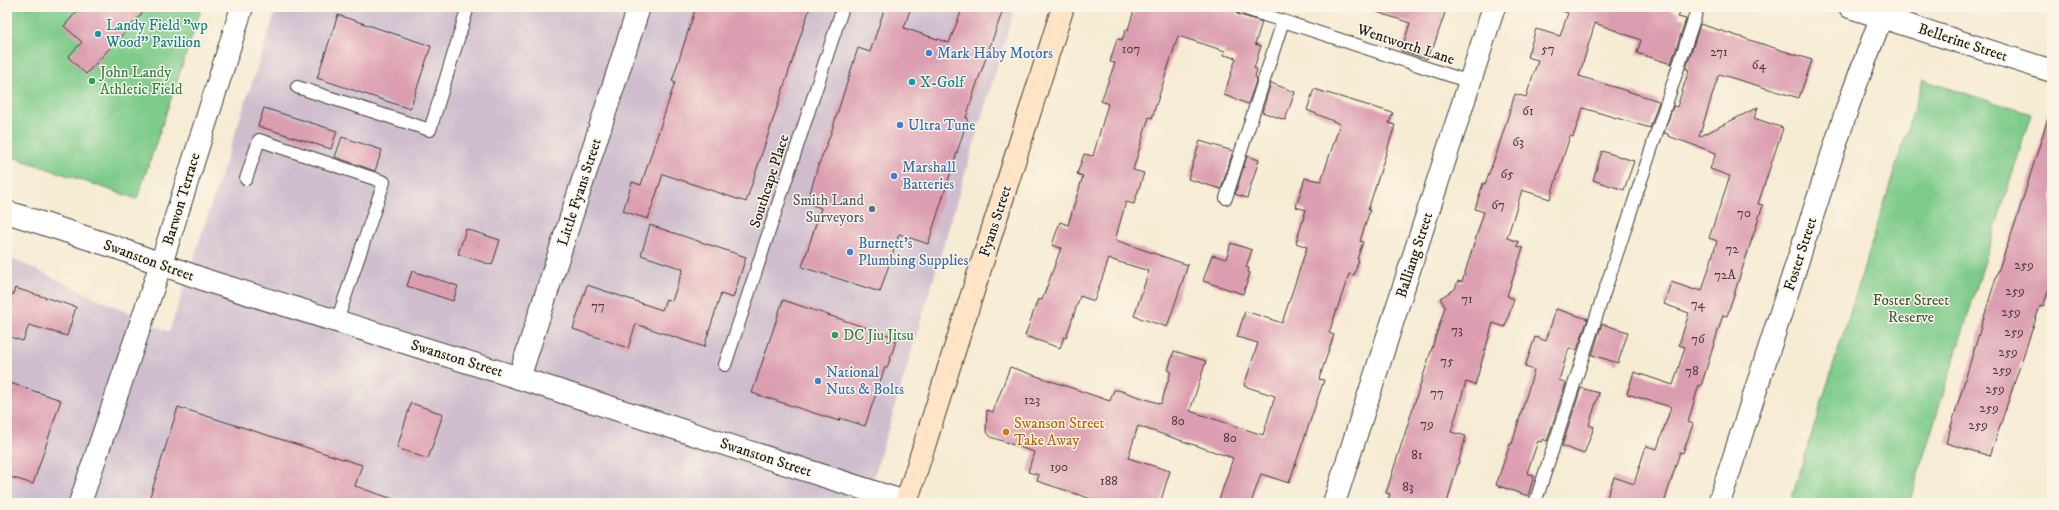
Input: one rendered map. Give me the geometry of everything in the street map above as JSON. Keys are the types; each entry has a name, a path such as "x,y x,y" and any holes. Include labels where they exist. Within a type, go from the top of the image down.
{"main road":[{"name":"Fyans Street","path":"907,503 1063,7"}],"street":[{"name":"Barwon Terrace","path":"80,503 161,264 242,7"},
{"name":"Little Fyans Street","path":"519,378 638,7"},
{"name":"Balliang Street","path":"1334,503 1494,7"},
{"name":"Bellerine Street","path":"1850,7 1883,11 2052,71"},
{"name":"Foster Street","path":"1719,503 1846,113 1883,11"},
{"name":"Swanston Street","path":"7,212 115,247 211,282 519,378 907,503"}],"lane":[{"path":"297,87 430,130 468,7"},
{"name":"Southcape Place","path":"725,365 843,7"},
{"name":"Wentworth Lane","path":"1240,7 1470,82"},
{"path":"1535,503 1698,7"},
{"path":"1226,198 1283,21"},
{"path":"246,179 259,140 384,182 337,321"}],"shaded area":[{"path":"277,7 1015,7 866,503 7,503 7,256 169,332"}],"green space":[{"name":"John Landy Athletic Field","path":"7,7 202,7 137,199 7,155"},
{"name":"Foster Street Reserve","path":"1923,80 2031,114 1909,503 1790,503"}],"building":[{"name":"Landy Field \"wp Wood\" Pavilion","path":"81,7 148,7 86,74 68,57 82,42 64,26"},
{"path":"696,7 810,7 746,202 663,174 648,219 623,211 632,182 641,185 675,82 672,81"},
{"path":"885,7 911,7 904,28 949,43 963,7 1004,7 976,86 966,118 968,118 928,244 899,234 880,292 802,267 821,208 807,203 817,169 831,133 858,48 870,52"},
{"path":"1135,7 1233,7 1237,14 1262,22 1255,44 1261,46 1254,68 1257,69 1255,77 1257,78 1248,104 1224,95 1236,58 1224,55 1225,51 1178,36 1152,118 1149,117 1133,170 1144,173 1134,204 1126,202 1115,240 1188,265 1167,327 1134,316 1149,271 1109,259 1094,301 1080,296 1066,338 1064,337 1060,348 1025,336 1038,299 1042,300 1061,248 1052,245 1060,222 1068,225 1083,176 1077,174 1084,154 1093,156 1108,104 1101,101 1115,63 1110,62 1117,39 1122,40 1126,29 1128,30"},
{"path":"1371,7 1447,7 1433,48 1431,47 1427,59 1401,51 1410,23 1371,10"},
{"path":"1557,7 1661,7 1680,13 1678,17 1686,19 1671,64 1637,53 1641,40 1595,23 1579,76 1659,101 1650,128 1583,108 1573,137 1570,136 1550,199 1522,190 1507,238 1519,242 1517,246 1523,248 1507,296 1514,299 1505,327 1493,323 1475,385 1466,382 1451,432 1466,436 1447,503 1387,503 1390,494 1386,493 1445,307 1440,298 1455,289 1458,281 1462,282 1484,212 1475,209 1483,183 1485,184 1497,152 1515,94 1526,97 1538,60 1527,57 1536,29 1560,36 1568,13 1556,9"},
{"path":"338,15 431,46 410,109 317,78"},
{"path":"1700,24 1812,60 1799,98 1719,74 1699,137 1758,107 1754,118 1783,128 1758,204 1763,205 1727,316 1723,315 1701,386 1699,385 1688,422 1693,424 1683,453 1680,452 1664,503 1605,503 1614,477 1634,484 1646,446 1657,449 1671,407 1627,394 1634,372 1673,385 1685,347 1679,345 1689,313 1664,304 1671,282 1702,291 1717,241 1709,238 1730,176 1710,169 1716,153 1668,136 1668,134 1664,133 1673,106 1677,107 1689,70 1686,69"},
{"path":"1271,83 1295,92 1285,120 1262,112"},
{"path":"1314,89 1393,113 1389,123 1395,125 1368,210 1370,210 1360,241 1363,242 1357,259 1359,259 1354,275 1349,274 1329,333 1334,335 1319,379 1324,380 1289,483 1261,474 1251,503 1218,503 1233,458 1138,426 1128,458 1170,471 1160,503 1104,503 1037,481 1039,475 1028,472 1034,452 991,437 986,431 987,410 993,412 1010,367 1110,401 1114,390 1118,390 1161,404 1171,371 1168,370 1174,351 1206,361 1190,411 1263,435 1275,396 1244,386 1258,343 1237,337 1245,311 1282,323 1307,247 1296,243 1306,210 1296,207 1305,178 1321,181 1340,124 1307,110"},
{"path":"264,108 337,131 331,149 258,126"},
{"path":"2048,118 2052,118 2052,279 2043,307 2040,306 1990,456 1946,443 1997,274 2015,224"},
{"path":"342,137 382,150 375,171 335,157"},
{"path":"1200,141 1233,151 1221,189 1188,179"},
{"path":"1602,151 1634,161 1624,190 1593,180"},
{"path":"1247,156 1259,160 1247,198 1235,194"},
{"path":"650,225 746,257 733,298 721,294 704,347 636,324 628,348 573,329 587,285 662,310 666,299 672,301 683,269 641,255"},
{"path":"466,229 500,240 492,265 458,254"},
{"path":"1231,243 1252,250 1246,267 1249,268 1248,272 1250,273 1243,294 1203,281 1212,255 1226,259"},
{"path":"412,271 458,286 453,301 407,286"},
{"path":"15,288 76,307 67,336 29,325 23,341 7,336 7,307 11,294 13,295"},
{"name":"National Nuts & Bolts","path":"783,300 897,338 887,368 885,367 865,426 840,418 839,421 752,393"},
{"path":"1556,309 1588,319 1577,350 1569,348 1559,380 1566,383 1547,441 1542,439 1542,442 1538,441 1527,473 1534,476 1528,496 1496,485 1510,444 1512,444 1534,370 1525,367 1535,337 1546,341"},
{"path":"1602,324 1628,332 1618,363 1592,355"},
{"path":"10,383 61,400 33,484 7,476 7,393"},
{"path":"1581,388 1599,393 1589,425 1594,427 1584,454 1562,446"},
{"path":"411,403 443,414 428,459 397,448"},
{"path":"178,407 362,465 355,486 396,500 396,503 148,503"}],"place":[{"name":"Landy Field \"wp Wood\" Pavilion","path":"98,34"},
{"name":"Mark Haby Motors","path":"929,53"},
{"name":"John Landy Athletic Field","path":"92,81"},
{"name":"X-Golf","path":"912,82"},
{"name":"Ultra Tune","path":"900,125"},
{"name":"Marshall Batteries","path":"894,176"},
{"name":"Smith Land Surveyors","path":"872,209"},
{"name":"Burnett's Plumbing Supplies","path":"850,252"},
{"name":"DC Jiu Jitsu","path":"835,335"},
{"name":"National Nuts & Bolts","path":"818,381"},
{"name":"Swanson Street Take Away","path":"1006,432"}]}
